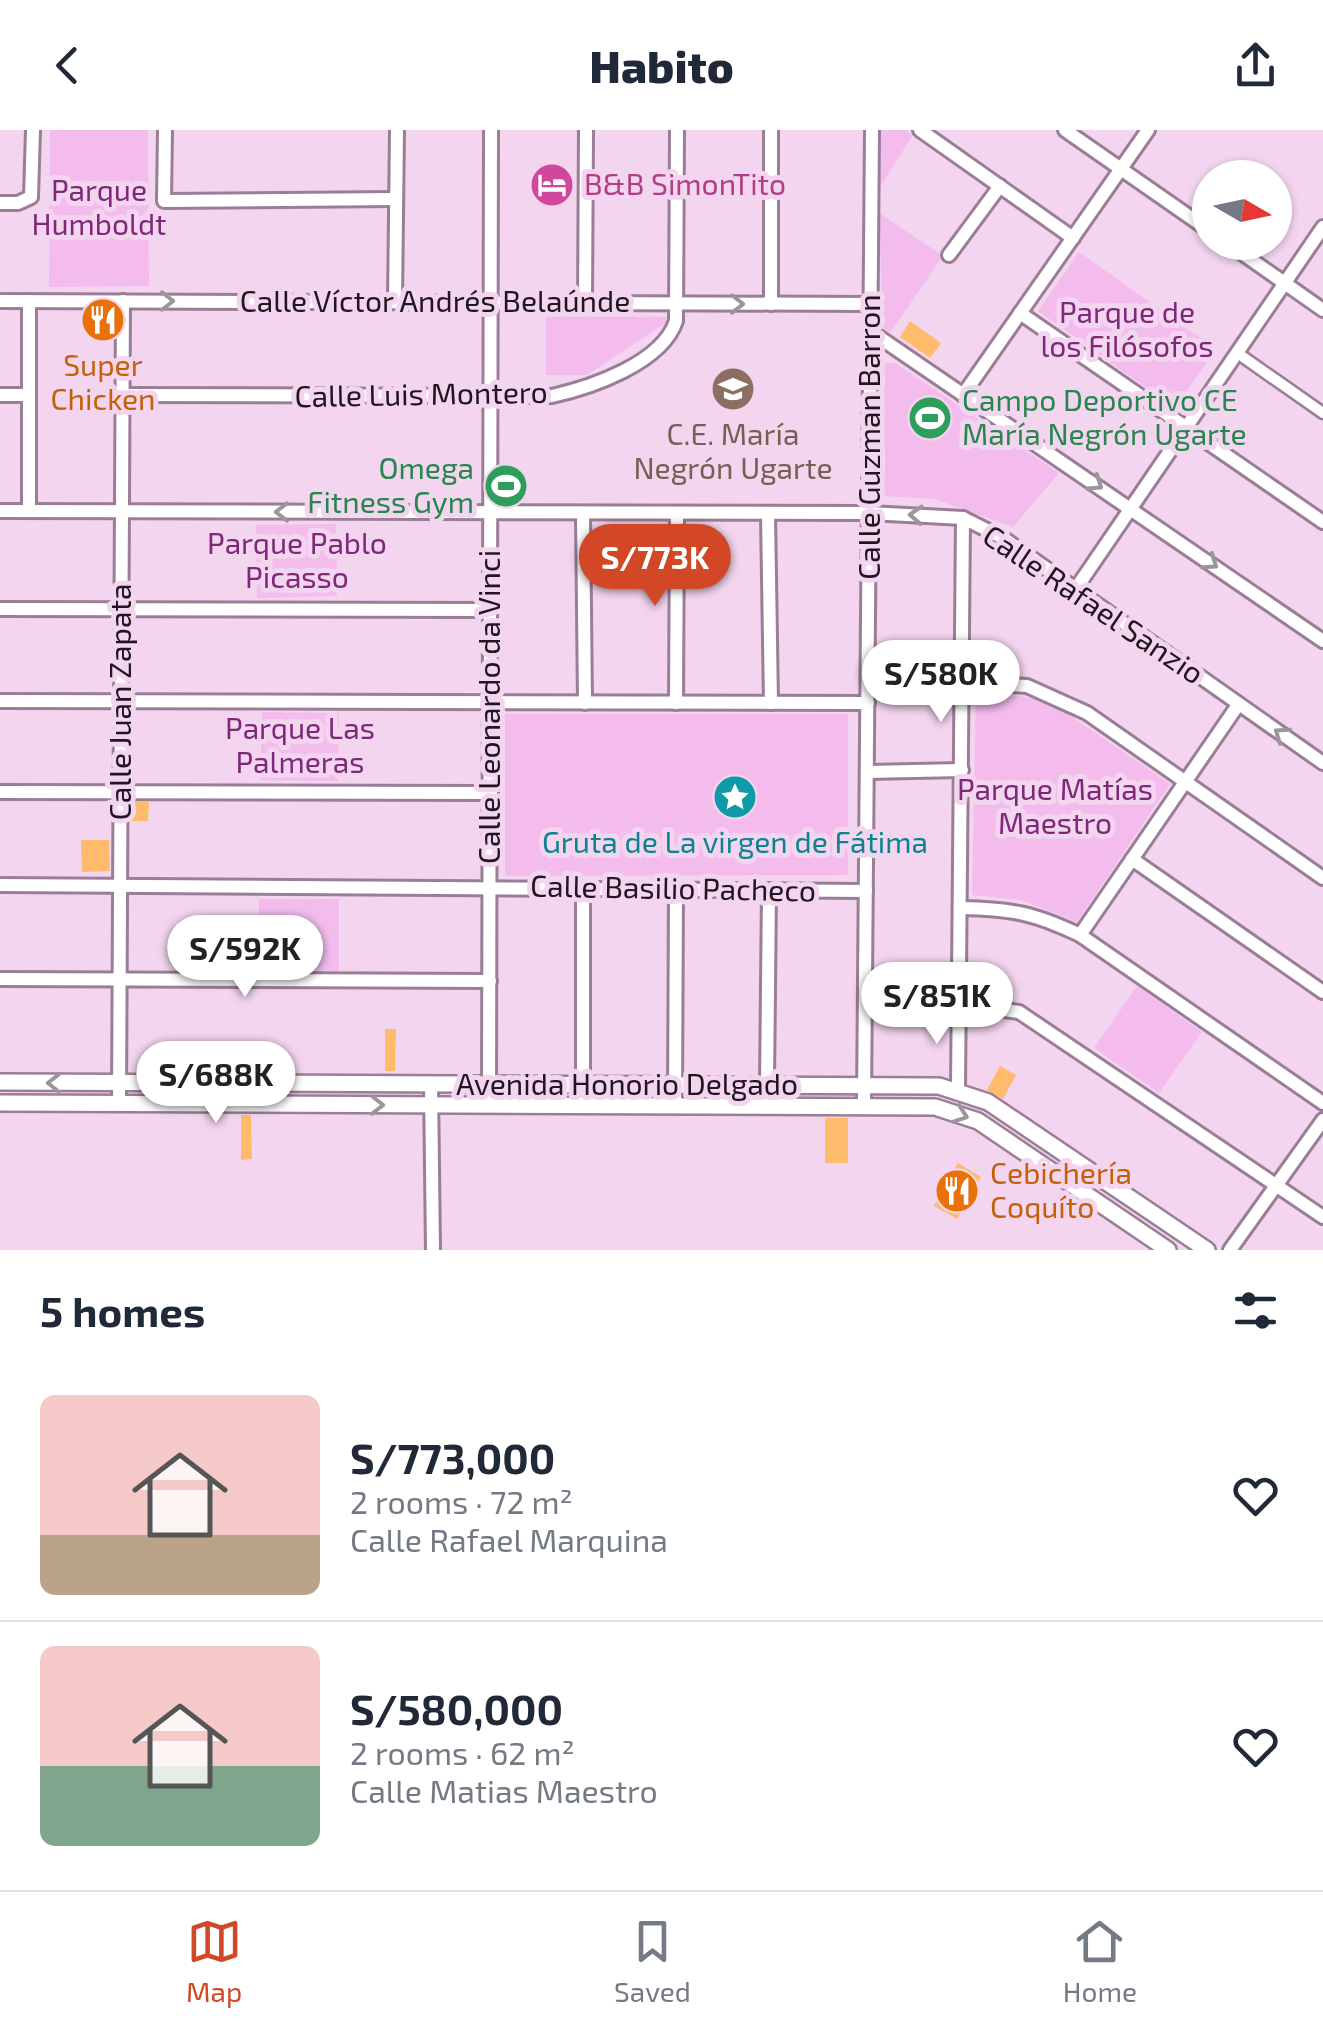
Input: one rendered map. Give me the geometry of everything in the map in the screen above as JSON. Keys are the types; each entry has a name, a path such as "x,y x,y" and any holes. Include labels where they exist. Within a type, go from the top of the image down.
{"street":[{"path":"0,202 26,200 34,190 33,130"},
{"path":"164,130 164,201 396,198"},
{"path":"395,302 396,130"},
{"name":"Calle Leonardo da Vinci","path":"489,1104 491,130"},
{"path":"584,303 586,130"},
{"path":"677,130 678,304"},
{"path":"771,130 771,304"},
{"name":"Calle Guzman Barron","path":"864,1104 872,130"},
{"path":"920,130 1073,238"},
{"path":"1065,130 1192,218"},
{"path":"963,395 1148,130"},
{"path":"950,255 1000,186"},
{"path":"1288,286 1323,227"},
{"path":"1075,590 1323,241"},
{"path":"1251,260 1323,310"},
{"name":"Calle Víctor Andrés Belaúnde","path":"0,301 870,304"},
{"path":"29,301 30,511"},
{"name":"Calle Juan Zapata","path":"119,1102 122,301"},
{"name":"Calle Luis Montero","path":"122,395 552,396 584,389 623,371 668,338 678,304"},
{"path":"1020,313 1323,522"},
{"path":"870,331 1323,641"},
{"path":"1240,355 1323,413"},
{"path":"0,395 29,395"},
{"name":"Calle Rafael Sanzio","path":"0,511 869,513 963,518 1003,538 1323,763"},
{"path":"583,514 585,704"},
{"path":"676,703 677,514"},
{"path":"768,515 771,703"},
{"path":"958,1090 963,518"},
{"path":"0,609 490,610"},
{"path":"963,682 1027,686 1061,698 1323,878"},
{"path":"0,701 868,703"},
{"path":"1080,934 1238,704"},
{"path":"867,772 962,770"},
{"path":"0,792 490,793"},
{"path":"1132,858 1323,992"},
{"name":"Calle Basilio Pacheco","path":"0,885 866,891"},
{"path":"583,1105 584,888"},
{"path":"675,1105 676,889"},
{"path":"767,1085 769,890"},
{"path":"961,908 1010,909 1050,920 1080,934 1323,1103"},
{"path":"0,979 490,981"},
{"path":"959,1004 1019,1012 1323,1217"},
{"name":"Avenida Honorio Delgado","path":"0,1082 864,1085 958,1090 988,1102 1207,1250"},
{"path":"431,1084 432,1250"},
{"name":"Avenida Honorio Delgado","path":"0,1103 936,1107 978,1120 1168,1250"},
{"path":"1230,1250 1323,1120"}],"green space":[{"name":"Parque Humboldt","path":"50,130 148,130 149,286 49,287"},
{"path":"875,130 906,130 913,135 876,193"},
{"path":"879,213 943,256 890,333 883,328"},
{"name":"Parque de los Filósofos","path":"1079,252 1216,349 1175,408 1038,311"},
{"path":"546,316 666,317 666,323 587,375 546,375"},
{"name":"Campo Deportivo CE María Negrón Ugarte","path":"885,363 895,363 1059,473 1013,527 935,499 880,496"},
{"name":"Parque Pablo Picasso","path":"336,524 337,596 257,598 256,525"},
{"name":"Parque Matías Maestro","path":"976,690 1037,699 1065,712 1170,784 1077,922 1021,900 972,895"},
{"name":"Parque Las Palmeras","path":"262,712 339,713 338,781 260,780"},
{"path":"505,714 848,714 848,875 505,876"},
{"path":"259,899 339,899 339,971 259,971"},
{"path":"1137,986 1202,1032 1159,1093 1094,1048"}],"building":[{"path":"910,321 941,343 930,358 900,337"},
{"path":"131,802 149,802 148,821 130,821"},
{"path":"81,840 109,840 110,871 82,872"},
{"path":"385,1029 396,1029 395,1071 385,1071"},
{"path":"1000,1066 1016,1075 1003,1099 987,1090"},
{"path":"241,1115 251,1115 252,1159 241,1160"},
{"path":"825,1118 848,1118 848,1163 825,1163"},
{"name":"Cebichería Coquíto","path":"958,1163 981,1177 957,1219 934,1206"}],"place":[{"name":"B&B SimonTito","path":"552,185"},
{"name":"Super Chicken","path":"103,320"},
{"name":"C.E. María Negrón Ugarte","path":"733,389"},
{"name":"Campo Deportivo CE María Negrón Ugarte","path":"930,418"},
{"name":"Omega Fitness Gym","path":"506,486"},
{"name":"Gruta de La virgen de Fátima","path":"735,797"},
{"name":"Cebichería Coquíto","path":"957,1191"}]}
